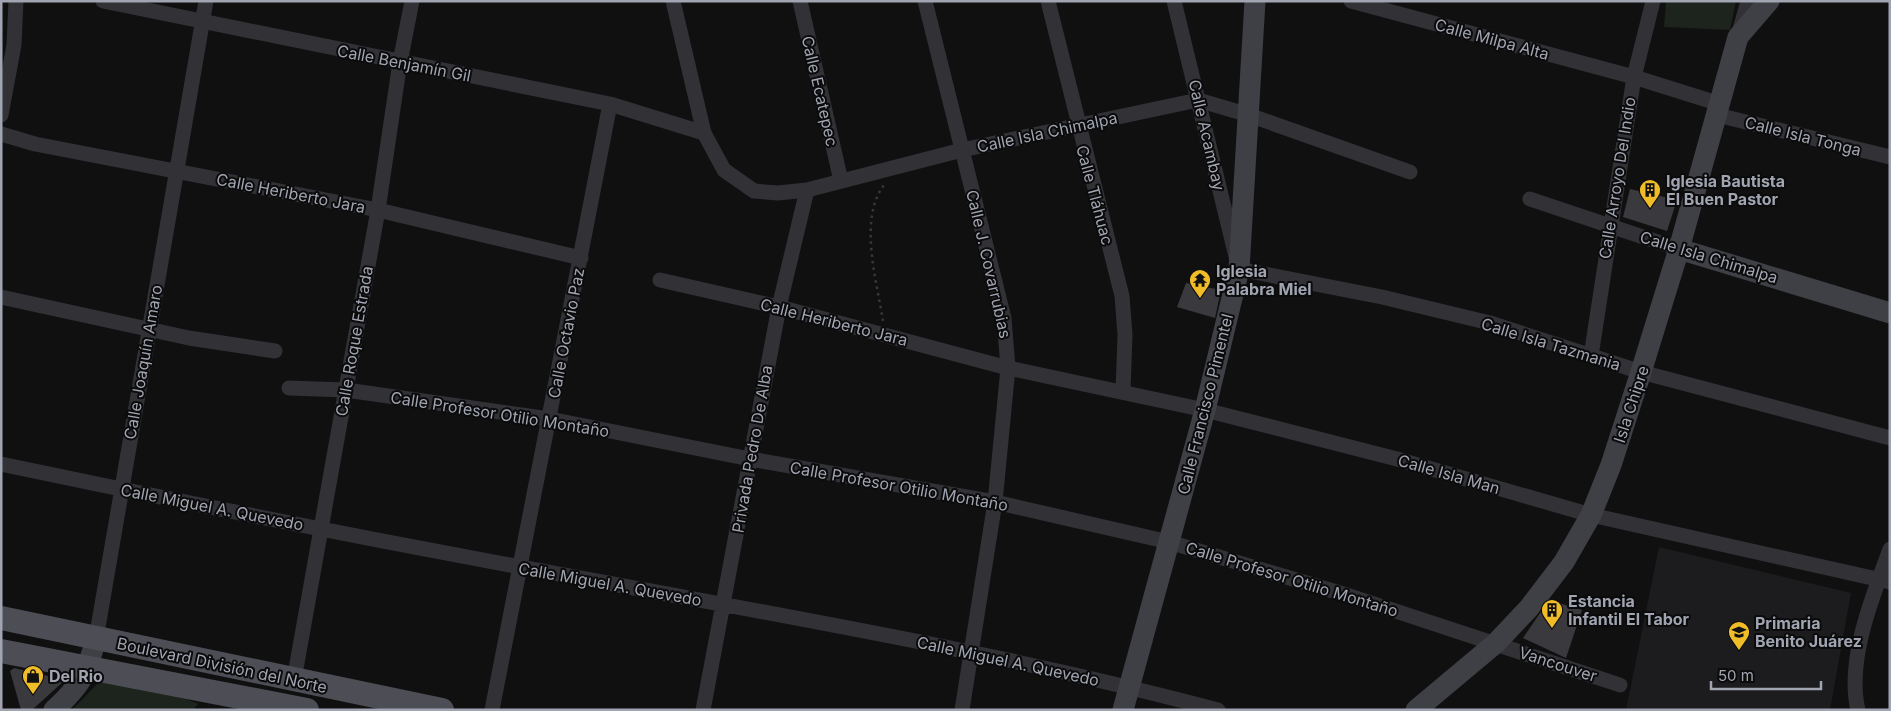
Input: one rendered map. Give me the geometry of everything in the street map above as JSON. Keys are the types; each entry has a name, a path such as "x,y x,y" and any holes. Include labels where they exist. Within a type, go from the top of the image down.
{"main road":[{"name":"Boulevard División del Norte","path":"1,618 442,710"},
{"name":"Boulevard División del Norte","path":"1,651 307,710"}],"street":[{"path":"1,115 14,45 16,1"},
{"name":"Calle Benjamín Gil","path":"103,1 610,104 704,133"},
{"name":"Calle Joaquín Amaro","path":"54,710 76,690 88,669 96,639 148,328 178,171 206,1"},
{"name":"Calle Roque Estrada","path":"294,680 378,210 400,62 412,1"},
{"name":"Calle Isla Chimalpa","path":"674,1 704,133 724,170 754,191 778,193 807,190 962,150 1198,100 1249,115 1410,172"},
{"name":"Calle Ecatepec","path":"800,1 841,181"},
{"name":"Calle J. Covarrubias","path":"925,1 1004,318 1008,368 995,502 962,710"},
{"name":"Calle Tláhuac","path":"1048,1 1077,125 1122,296 1125,335 1123,391"},
{"name":"Calle Acambay","path":"1174,1 1239,269"},
{"name":"Calle Francisco Pimentel","path":"1123,710 1128,686 1205,410 1239,269 1255,1"},
{"name":"Calle Milpa Alta","path":"1350,1 1634,77"},
{"name":"Calle Arroyo Del Indio","path":"1591,356 1609,226 1634,77 1653,1"},
{"path":"1738,37 1748,1"},
{"path":"1738,37 1769,1"},
{"name":"Isla Chipre","path":"1416,710 1496,644 1529,608 1564,562 1591,516 1611,465 1679,249 1738,37"},
{"name":"Calle Isla Tonga","path":"1634,77 1718,110 1890,157"},
{"name":"Calle Octavio Paz","path":"492,710 610,104"},
{"name":"Calle Heriberto Jara","path":"1,134 35,144 378,210 581,258"},
{"name":"Privada Pedro De Alba","path":"704,710 779,307 807,190"},
{"name":"Calle Isla Chimalpa","path":"1530,199 1679,249 1890,313"},
{"name":"Calle Isla Tazmania","path":"1239,269 1382,297 1490,323 1641,372 1890,438"},
{"name":"Calle Heriberto Jara","path":"660,280 779,307 1008,368"},
{"path":"1,297 189,338 276,351"},
{"name":"Calle Isla Man","path":"1008,368 1205,410 1396,459 1591,516 1884,580"},
{"name":"Calle Profesor Otilio Montaño","path":"288,388 346,390 550,419 750,459 995,502 1169,542 1350,596 1496,644"},
{"name":"Calle Miguel A. Quevedo","path":"1,464 520,567 971,652 1128,686 1218,710"},
{"path":"1858,710 1855,688 1858,651 1884,580 1890,549"},
{"name":"Vancouver","path":"1496,644 1620,684"}],"path":[{"path":"885,335 871,242 871,213 877,195 898,166"}],"shaded area":[{"path":"1666,1 1736,1 1730,30 1664,27"},
{"name":"Primaria Benito Juárez","path":"1659,547 1851,593 1830,710 1626,710"},
{"path":"103,678 171,692 198,704 193,710 72,710"}],"building":[{"name":"Iglesia Bautista El Buen Pastor","path":"1630,189 1677,200 1667,231 1623,217"},
{"name":"Iglesia Palabra Miel","path":"1186,283 1221,290 1215,318 1177,307"},
{"name":"Estancia Infantil El Tabor","path":"1549,600 1582,610 1566,658 1523,638"},
{"name":"Del Rio","path":"14,668 65,680 32,710 21,710 10,671"}],"place":[{"name":"Iglesia Bautista El Buen Pastor","path":"1650,209"},
{"name":"Iglesia Palabra Miel","path":"1200,299"},
{"name":"Estancia Infantil El Tabor","path":"1552,629"},
{"name":"Primaria Benito Juárez","path":"1739,651"},
{"name":"Del Rio","path":"33,695"}]}
